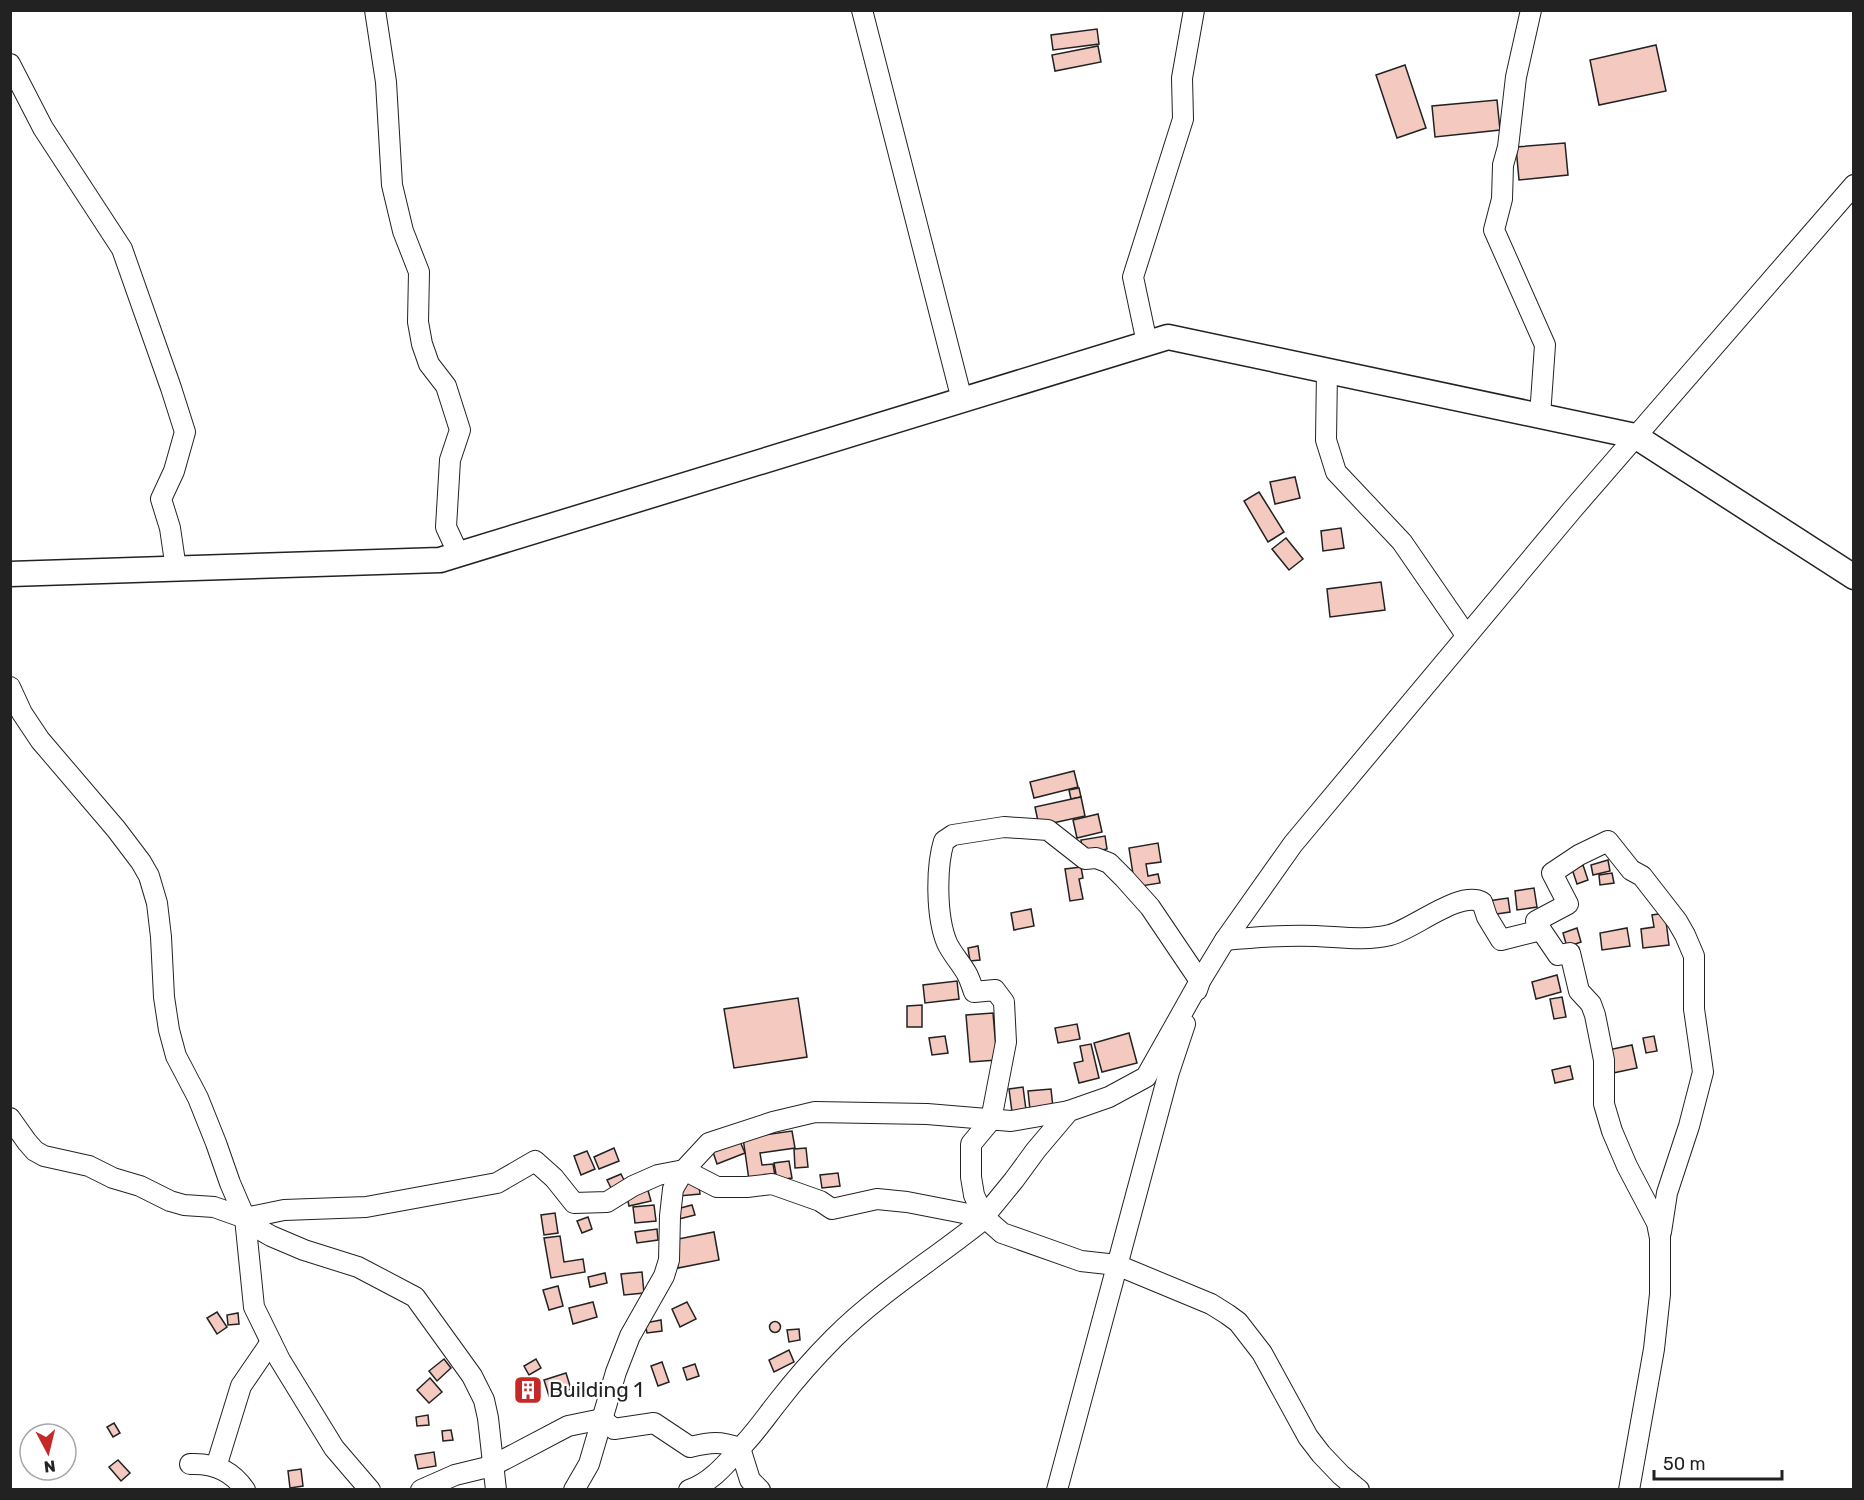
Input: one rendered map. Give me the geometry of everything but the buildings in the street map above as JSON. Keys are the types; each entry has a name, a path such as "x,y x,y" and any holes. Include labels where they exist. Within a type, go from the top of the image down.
{"main road":[{"path":"10,574 440,560 1168,337 1635,436 1854,577"}],"street":[{"path":"375,10 386,82 392,185 403,231 419,272 418,322 422,344 429,364 446,386 460,429 450,460 446,527 459,555"},
{"path":"862,10 962,400"},
{"path":"1147,343 1133,277 1182,119 1182,78 1194,10"},
{"path":"1531,10 1516,77 1508,147 1503,165 1502,200 1494,230 1545,345 1540,416"},
{"path":"10,64 43,128 122,249 182,421 185,432 174,471 161,499 170,528 176,568"},
{"path":"574,1490 589,1464 616,1372 630,1335 664,1276 669,1260 673,1189 684,1170 709,1143 773,1122 815,1112 927,1114 1011,1121 1069,1111 1109,1097 1146,1077 1225,940 1293,844 1635,436 1853,187"},
{"path":"1327,371 1326,440 1336,472 1402,542 1466,635"},
{"path":"10,687 40,741 116,829 149,876 157,903 164,997 169,1030 176,1056 198,1098 245,1218 254,1307 280,1360 334,1448 370,1490"},
{"path":"1200,981 1150,907 1109,863 1096,858 1085,859 1048,830 1004,827 953,835 944,841 941,851 939,907 947,943 968,975 974,992 995,990 1004,1002 1006,1042 991,1120 971,1144 971,1177 974,1195 984,1217 1002,1233 1081,1260 1117,1265 1211,1304 1238,1322 1262,1353 1308,1437 1341,1475 1359,1490"},
{"path":"1629,1490 1654,1349 1660,1294 1660,1238 1667,1193 1689,1126 1703,1072 1694,1009 1694,956 1677,921 1642,876 1631,870 1608,841 1579,855 1552,873 1568,904 1536,921 1558,955 1570,953 1579,991 1591,1004 1602,1047 1606,1113 1627,1166 1657,1223 1660,1238"},
{"path":"1225,940 1275,935 1374,938 1391,935 1413,926 1438,910 1461,902 1478,900 1482,903 1487,917 1501,940 1541,930"},
{"path":"1057,1490 1169,1072 1200,981"},
{"path":"689,1490 717,1474 833,1339 870,1304 978,1224 1069,1111"},
{"path":"10,1118 35,1151 44,1156 89,1166 113,1178 140,1186 170,1201 184,1205 214,1207 245,1218 271,1236 304,1250 358,1267 415,1297 472,1376 484,1400 496,1490"},
{"path":"245,1218 284,1210 366,1207 487,1185 497,1183 535,1161 554,1178 574,1203 607,1202 658,1174 684,1170 717,1186 747,1187 772,1184 820,1202 832,1209 877,1199 907,1202 984,1217"},
{"path":"216,1467 241,1386 271,1342"},
{"path":"602,1419 614,1429 654,1423 690,1447 710,1442 726,1443 740,1448"},
{"path":"421,1490 455,1475 492,1466 557,1430 602,1419"},
{"path":"740,1448 750,1480 760,1490"},
{"path":"190,1464 204,1463 229,1473 245,1490"}],"place":[{"name":"Building 1","path":"528,1390"}]}
